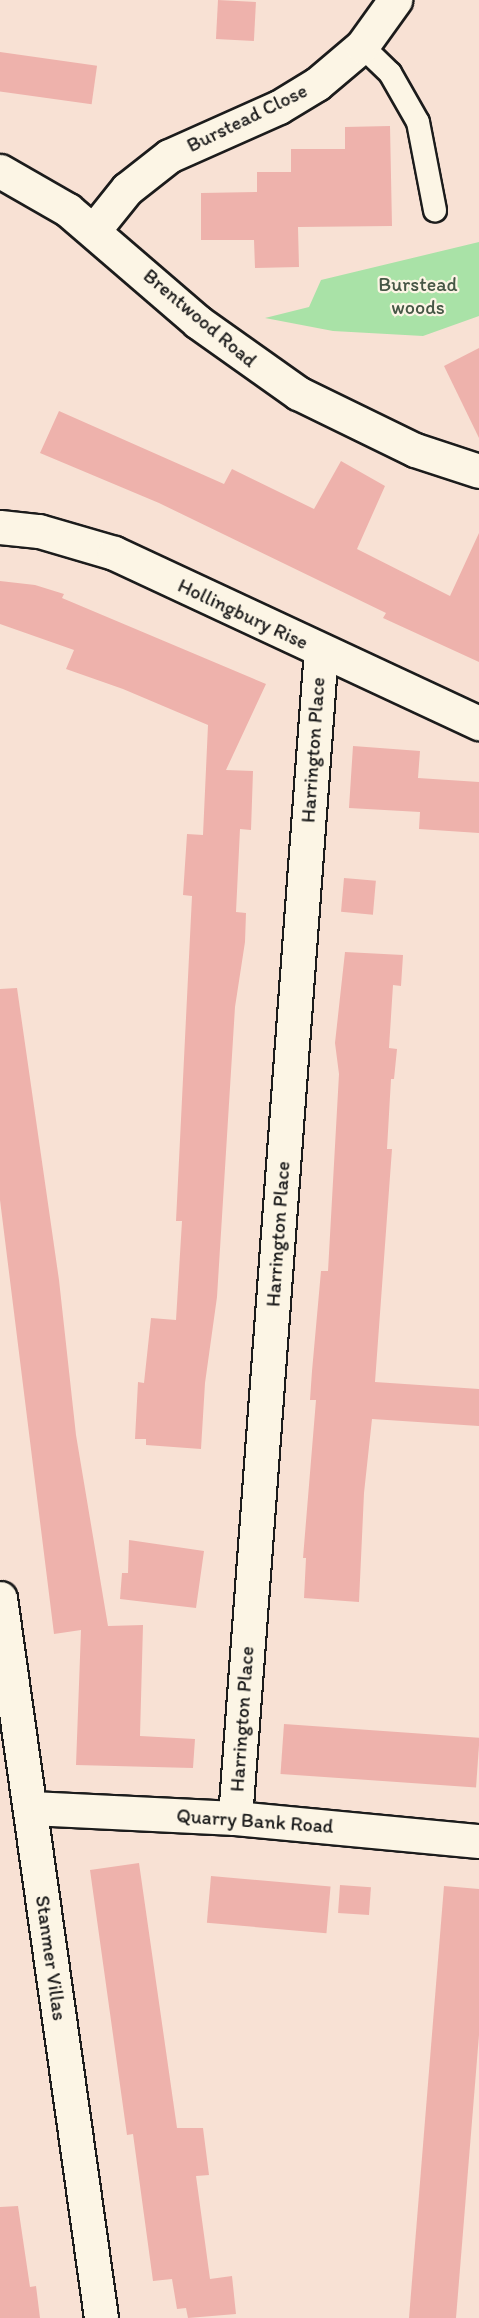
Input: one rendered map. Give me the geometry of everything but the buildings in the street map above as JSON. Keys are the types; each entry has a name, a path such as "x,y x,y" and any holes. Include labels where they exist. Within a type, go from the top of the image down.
{"street":[{"name":"Burstead Close","path":"94,231 127,189 145,173 203,139 299,96 362,46 396,0"},
{"name":"Brentwood Road","path":"0,171 40,192 94,231 198,322 298,393 415,450 479,471"},
{"name":"Hollingbury Rise","path":"0,527 39,531 114,553 479,723"},
{"name":"Harrington Place","path":"235,1818 321,651"},
{"name":"Stanmer Villas","path":"0,1598 101,2318"},
{"name":"Quarry Bank Road","path":"31,1808 235,1818 479,1841"}],"lane":[{"path":"362,46 390,73 418,122 435,210"}],"green space":[{"name":"Burstead woods","path":"479,242 479,316 423,336 333,331 265,318 309,307 321,280"}]}
